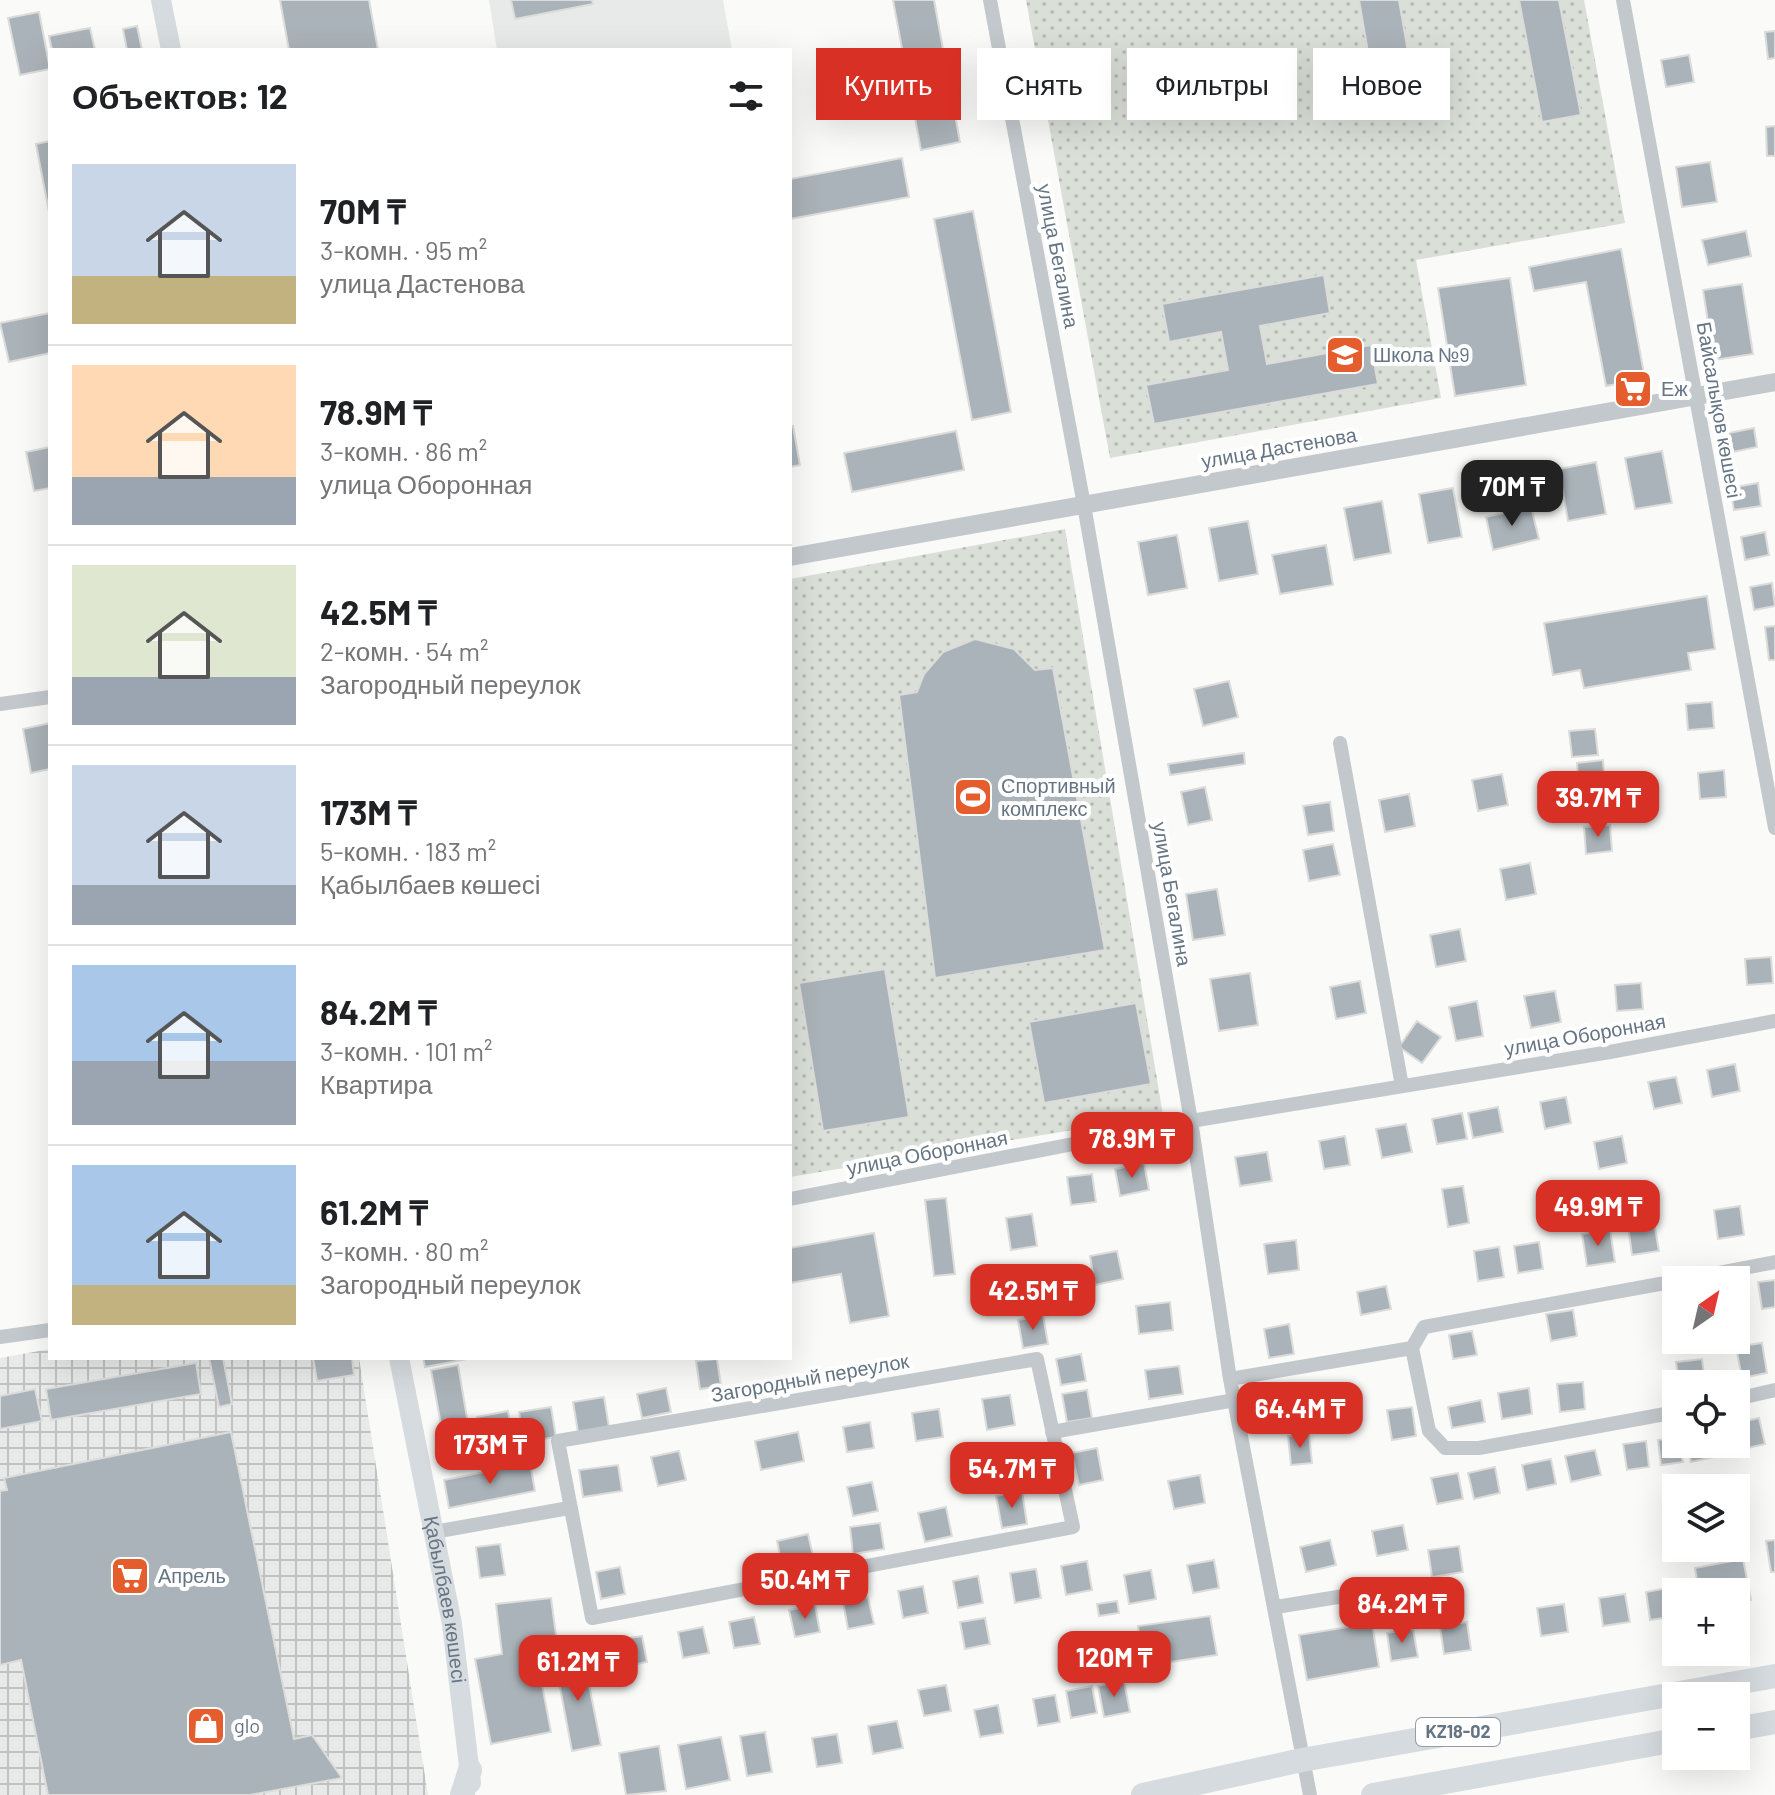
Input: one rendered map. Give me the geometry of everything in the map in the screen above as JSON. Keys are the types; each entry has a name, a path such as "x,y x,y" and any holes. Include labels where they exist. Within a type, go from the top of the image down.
{"main road":[{"path":"161,0 171,48"},
{"name":"Қабылбаев көшесі","path":"399,1360 452,1624 473,1795"},
{"name":"KZ18-02","path":"1143,1795 1302,1760 1775,1676"},
{"path":"1750,1726 1775,1722"},
{"name":"KZ18-02","path":"1373,1795 1662,1743"},
{"path":"462,1795 470,1770"}],"street":[{"name":"улица Бегалина","path":"990,0 1084,505 1191,1121 1230,1379 1310,1795"},
{"name":"Байсалықов көшесі","path":"1623,0 1775,828"},
{"name":"улица Дастенова","path":"792,557 1775,382"},
{"path":"0,704 48,697"},
{"path":"1340,743 1402,1086"},
{"name":"улица Оборонная","path":"792,1199 1191,1121 1775,1021"},
{"path":"1750,1267 1775,1262"},
{"path":"1662,1284 1424,1327 1412,1348 1429,1431 1445,1448 1479,1448 1662,1415"},
{"path":"0,1337 48,1330"},
{"path":"1230,1379 1412,1348"},
{"name":"Загородный переулок","path":"1037,1359 1073,1527 592,1618 569,1508 558,1441 1037,1359"},
{"path":"1750,1396 1775,1390"},
{"path":"1052,1432 1235,1400"},
{"path":"434,1532 569,1508"},
{"path":"1276,1607 1418,1584"}],"shaded area":[{"path":"489,0 723,0 732,48 497,48"},
{"path":"1026,0 1584,0 1625,223 1416,260 1441,398 1110,458 1048,120 1111,120 1111,48 1035,48"},
{"path":"1065,529 1163,1115 792,1177 792,579"},
{"path":"48,1349 48,1360 359,1360 428,1795 0,1795 0,1358"}],"building":[{"path":"280,0 369,0 378,48 289,48"},
{"path":"511,0 592,0 593,4 515,19"},
{"path":"893,0 934,0 943,48 902,48"},
{"path":"1359,0 1399,0 1407,48 1367,48"},
{"path":"1519,0 1559,0 1581,115 1542,122"},
{"path":"39,12 48,69 20,75 8,18"},
{"path":"137,26 142,48 127,48 123,29"},
{"path":"90,28 95,48 52,48 49,36"},
{"path":"1775,31 1775,58 1768,59 1765,32"},
{"path":"1689,55 1694,82 1666,87 1661,60"},
{"path":"915,120 956,120 960,142 921,150"},
{"path":"1775,126 1775,156 1767,156 1766,127"},
{"path":"48,141 48,207 36,144"},
{"path":"902,158 909,197 792,219 792,179"},
{"path":"1710,162 1717,202 1682,207 1676,167"},
{"path":"973,211 1011,412 972,420 934,219"},
{"path":"1746,231 1751,256 1708,265 1702,240"},
{"path":"1621,249 1645,379 1606,386 1586,282 1534,291 1529,267"},
{"name":"Школа №9","path":"1324,275 1330,313 1260,326 1267,364 1371,345 1378,384 1154,424 1146,385 1228,370 1221,332 1169,342 1162,304"},
{"path":"1510,278 1526,385 1455,396 1438,288"},
{"path":"1742,284 1753,354 1714,360 1703,290"},
{"path":"48,313 48,353 9,362 0,323"},
{"path":"792,426 793,426 800,465 792,467"},
{"path":"1754,428 1757,447 1723,454 1719,435"},
{"path":"956,431 964,470 852,492 844,453"},
{"path":"48,447 48,488 34,491 26,452"},
{"path":"1662,451 1672,503 1635,509 1625,458"},
{"path":"1596,462 1606,514 1568,521 1559,469"},
{"path":"1758,483 1761,506 1734,510 1730,488"},
{"path":"1453,488 1462,537 1428,543 1419,494"},
{"path":"1382,501 1391,553 1354,560 1344,508"},
{"path":"1531,507 1539,539 1493,550 1486,517"},
{"path":"1248,521 1258,574 1219,581 1209,528"},
{"path":"1765,532 1769,555 1745,560 1741,537"},
{"path":"1177,535 1187,588 1148,595 1138,542"},
{"path":"1326,545 1333,585 1280,594 1272,555"},
{"path":"1772,583 1775,606 1754,610 1750,587"},
{"path":"1707,596 1715,649 1688,653 1691,670 1584,688 1580,670 1553,675 1544,623"},
{"path":"1775,626 1775,660 1769,660 1765,627"},
{"path":"975,639 1014,649 1035,670 1053,668 1105,950 935,978 899,695 917,692 924,674 943,652"},
{"path":"1229,681 1238,717 1203,726 1194,689"},
{"path":"1712,702 1714,728 1688,730 1686,704"},
{"path":"48,723 48,769 31,773 23,729"},
{"path":"1595,729 1598,755 1572,757 1569,731"},
{"path":"1244,753 1245,764 1170,775 1168,764"},
{"path":"1603,760 1605,787 1579,789 1577,763"},
{"path":"1724,770 1726,797 1700,799 1698,773"},
{"path":"1502,774 1508,805 1478,811 1472,780"},
{"path":"1205,787 1212,820 1188,825 1181,792"},
{"path":"1409,794 1415,826 1385,832 1379,800"},
{"path":"1330,802 1334,831 1308,835 1303,806"},
{"path":"1610,825 1612,851 1586,854 1584,827"},
{"path":"1333,844 1340,875 1309,881 1303,850"},
{"path":"1530,863 1536,894 1506,900 1500,869"},
{"path":"1217,889 1225,935 1193,940 1186,894"},
{"path":"1460,929 1466,961 1436,967 1430,935"},
{"path":"1771,957 1773,983 1747,985 1745,959"},
{"path":"885,969 909,1117 823,1131 799,983"},
{"path":"1250,973 1258,1025 1219,1031 1210,979"},
{"path":"1360,981 1366,1013 1336,1019 1330,987"},
{"path":"1641,983 1643,1009 1617,1011 1615,985"},
{"path":"1555,991 1561,1022 1531,1028 1524,996"},
{"path":"1477,1001 1483,1036 1456,1041 1449,1007"},
{"path":"1136,1003 1151,1084 1044,1103 1029,1022"},
{"path":"1417,1021 1441,1037 1422,1063 1399,1047"},
{"path":"1735,1064 1740,1091 1712,1097 1707,1070"},
{"path":"1676,1077 1682,1103 1654,1109 1648,1082"},
{"path":"1566,1097 1571,1123 1545,1129 1540,1102"},
{"path":"1498,1107 1503,1132 1473,1138 1468,1113"},
{"path":"1462,1113 1467,1139 1437,1144 1432,1119"},
{"path":"1406,1124 1412,1152 1382,1158 1376,1129"},
{"path":"1345,1136 1350,1165 1324,1169 1319,1141"},
{"path":"1622,1136 1627,1163 1599,1169 1594,1142"},
{"path":"1267,1152 1272,1181 1240,1186 1235,1157"},
{"path":"1144,1163 1149,1190 1120,1196 1115,1169"},
{"path":"1092,1174 1096,1202 1071,1205 1067,1177"},
{"path":"1463,1186 1469,1223 1448,1227 1442,1189"},
{"path":"946,1198 955,1274 934,1276 925,1200"},
{"path":"1740,1206 1744,1235 1718,1239 1714,1210"},
{"path":"1032,1214 1037,1246 1011,1250 1006,1218"},
{"path":"1654,1222 1659,1251 1632,1255 1628,1226"},
{"path":"1610,1230 1615,1262 1587,1266 1582,1234"},
{"path":"874,1233 889,1316 850,1323 841,1274 792,1283 792,1248"},
{"path":"1296,1240 1299,1270 1268,1274 1264,1244"},
{"path":"1539,1242 1543,1269 1518,1273 1514,1246"},
{"path":"1499,1247 1504,1277 1478,1281 1474,1251"},
{"path":"1117,1251 1123,1279 1095,1285 1090,1256"},
{"path":"1775,1280 1775,1307 1762,1309 1758,1282"},
{"path":"1386,1286 1391,1309 1361,1315 1357,1292"},
{"path":"1170,1302 1173,1330 1139,1334 1136,1306"},
{"path":"1573,1310 1577,1336 1551,1341 1546,1314"},
{"path":"1043,1315 1048,1344 1023,1348 1018,1320"},
{"path":"1289,1324 1294,1354 1269,1358 1264,1329"},
{"path":"1472,1331 1477,1355 1453,1359 1449,1335"},
{"path":"1762,1343 1767,1373 1750,1376 1750,1370 1740,1370 1737,1354 1750,1354 1750,1345"},
{"path":"1081,1354 1086,1381 1061,1385 1056,1359"},
{"path":"1702,1359 1703,1370 1677,1370 1676,1362"},
{"path":"209,1360 223,1360 232,1404 219,1407"},
{"path":"313,1360 352,1360 354,1375 317,1381"},
{"path":"423,1360 462,1360 425,1367"},
{"path":"717,1360 721,1386 700,1389 696,1361"},
{"path":"196,1363 201,1394 51,1420 46,1389"},
{"path":"458,1365 472,1447 446,1452 431,1370"},
{"path":"1179,1366 1183,1394 1149,1399 1145,1370"},
{"path":"1583,1382 1585,1409 1560,1412 1557,1384"},
{"path":"666,1388 671,1412 642,1418 637,1394"},
{"path":"1529,1388 1532,1414 1502,1419 1498,1393"},
{"path":"35,1389 42,1421 0,1429 0,1396"},
{"path":"1306,1389 1309,1413 1281,1417 1277,1392"},
{"path":"1087,1390 1092,1418 1067,1422 1062,1394"},
{"path":"1010,1395 1015,1425 987,1430 982,1399"},
{"path":"604,1397 609,1427 578,1432 573,1402"},
{"path":"1481,1400 1485,1422 1452,1428 1448,1407"},
{"path":"551,1407 556,1437 524,1442 519,1412"},
{"path":"1412,1407 1416,1436 1392,1440 1387,1410"},
{"path":"939,1409 943,1437 916,1441 912,1413"},
{"path":"508,1411 513,1442 481,1447 477,1417"},
{"path":"1759,1418 1765,1444 1750,1447 1750,1420"},
{"path":"870,1422 874,1448 847,1452 843,1427"},
{"name":"Апрель","path":"231,1432 294,1739 312,1735 342,1778 250,1795 48,1795 21,1660 0,1665 0,1491 7,1490 4,1478"},
{"path":"798,1432 804,1461 761,1470 755,1441"},
{"path":"1309,1434 1312,1463 1291,1465 1288,1436"},
{"path":"1662,1439 1662,1458 1682,1458 1683,1462 1661,1465 1658,1440"},
{"path":"1646,1441 1649,1467 1627,1470 1623,1444"},
{"path":"1097,1448 1103,1480 1079,1485 1072,1453"},
{"path":"1595,1450 1601,1475 1571,1482 1565,1456"},
{"path":"679,1451 686,1480 658,1486 651,1457"},
{"path":"1551,1459 1556,1484 1527,1490 1522,1465"},
{"path":"530,1463 535,1491 449,1508 444,1480"},
{"path":"618,1465 622,1491 583,1497 579,1470"},
{"path":"1495,1467 1500,1493 1474,1499 1468,1473"},
{"path":"1458,1473 1463,1499 1437,1504 1431,1478"},
{"path":"1200,1475 1205,1503 1174,1509 1168,1481"},
{"path":"872,1482 878,1511 853,1516 847,1487"},
{"path":"1022,1491 1027,1524 1002,1528 996,1496"},
{"path":"946,1507 952,1536 925,1542 918,1513"},
{"path":"880,1523 884,1549 853,1554 850,1527"},
{"path":"1403,1525 1408,1550 1377,1556 1372,1531"},
{"path":"808,1534 814,1561 783,1569 777,1541"},
{"path":"1330,1540 1336,1565 1306,1572 1300,1547"},
{"path":"1775,1540 1775,1572 1771,1572 1766,1541"},
{"path":"500,1544 505,1575 480,1578 476,1547"},
{"path":"1459,1546 1463,1572 1432,1577 1428,1550"},
{"path":"1214,1560 1219,1588 1193,1593 1187,1565"},
{"path":"1087,1561 1092,1590 1066,1595 1061,1566"},
{"path":"1744,1562 1747,1578 1697,1578 1695,1568"},
{"path":"620,1567 625,1594 601,1599 596,1572"},
{"path":"1036,1569 1041,1598 1015,1603 1010,1573"},
{"path":"1151,1570 1156,1599 1129,1604 1124,1575"},
{"path":"978,1576 983,1603 958,1608 953,1581"},
{"path":"923,1586 928,1613 903,1618 898,1591"},
{"path":"1662,1589 1662,1618 1650,1620 1646,1592"},
{"path":"1625,1594 1630,1622 1603,1626 1599,1598"},
{"path":"868,1597 874,1624 848,1629 843,1602"},
{"path":"551,1598 558,1650 536,1653 551,1732 491,1744 475,1659 502,1654 496,1604"},
{"path":"1117,1601 1119,1613 1099,1616 1097,1604"},
{"path":"1564,1604 1568,1632 1541,1636 1537,1608"},
{"path":"815,1605 820,1632 795,1637 789,1610"},
{"path":"1210,1616 1217,1655 1170,1662 1167,1644 1141,1648 1138,1626"},
{"path":"754,1617 760,1644 734,1648 729,1622"},
{"path":"985,1618 990,1644 965,1649 960,1622"},
{"path":"1467,1622 1471,1650 1444,1654 1440,1626"},
{"path":"1372,1623 1379,1667 1307,1680 1299,1635"},
{"path":"703,1627 709,1653 683,1658 678,1632"},
{"path":"1413,1629 1418,1657 1391,1661 1387,1633"},
{"path":"642,1636 647,1662 622,1667 617,1640"},
{"path":"583,1655 601,1745 572,1751 555,1661"},
{"path":"1124,1681 1130,1712 1104,1717 1098,1686"},
{"path":"946,1685 951,1711 924,1716 918,1690"},
{"path":"1092,1686 1097,1713 1071,1718 1066,1691"},
{"path":"1055,1695 1060,1722 1038,1726 1033,1699"},
{"path":"998,1705 1003,1733 980,1737 974,1710"},
{"path":"897,1721 903,1748 873,1754 868,1726"},
{"path":"765,1732 772,1772 747,1776 740,1736"},
{"path":"837,1734 842,1763 817,1767 812,1738"},
{"path":"721,1737 730,1780 686,1789 678,1745"},
{"path":"659,1746 666,1791 626,1795 619,1753"}],"place":[{"name":"Школа №9","path":"1345,355"},
{"name":"Еж","path":"1633,389"},
{"name":"Спортивный комплекс","path":"973,797"},
{"name":"Апрель","path":"130,1576"},
{"name":"glo","path":"206,1726"}]}
